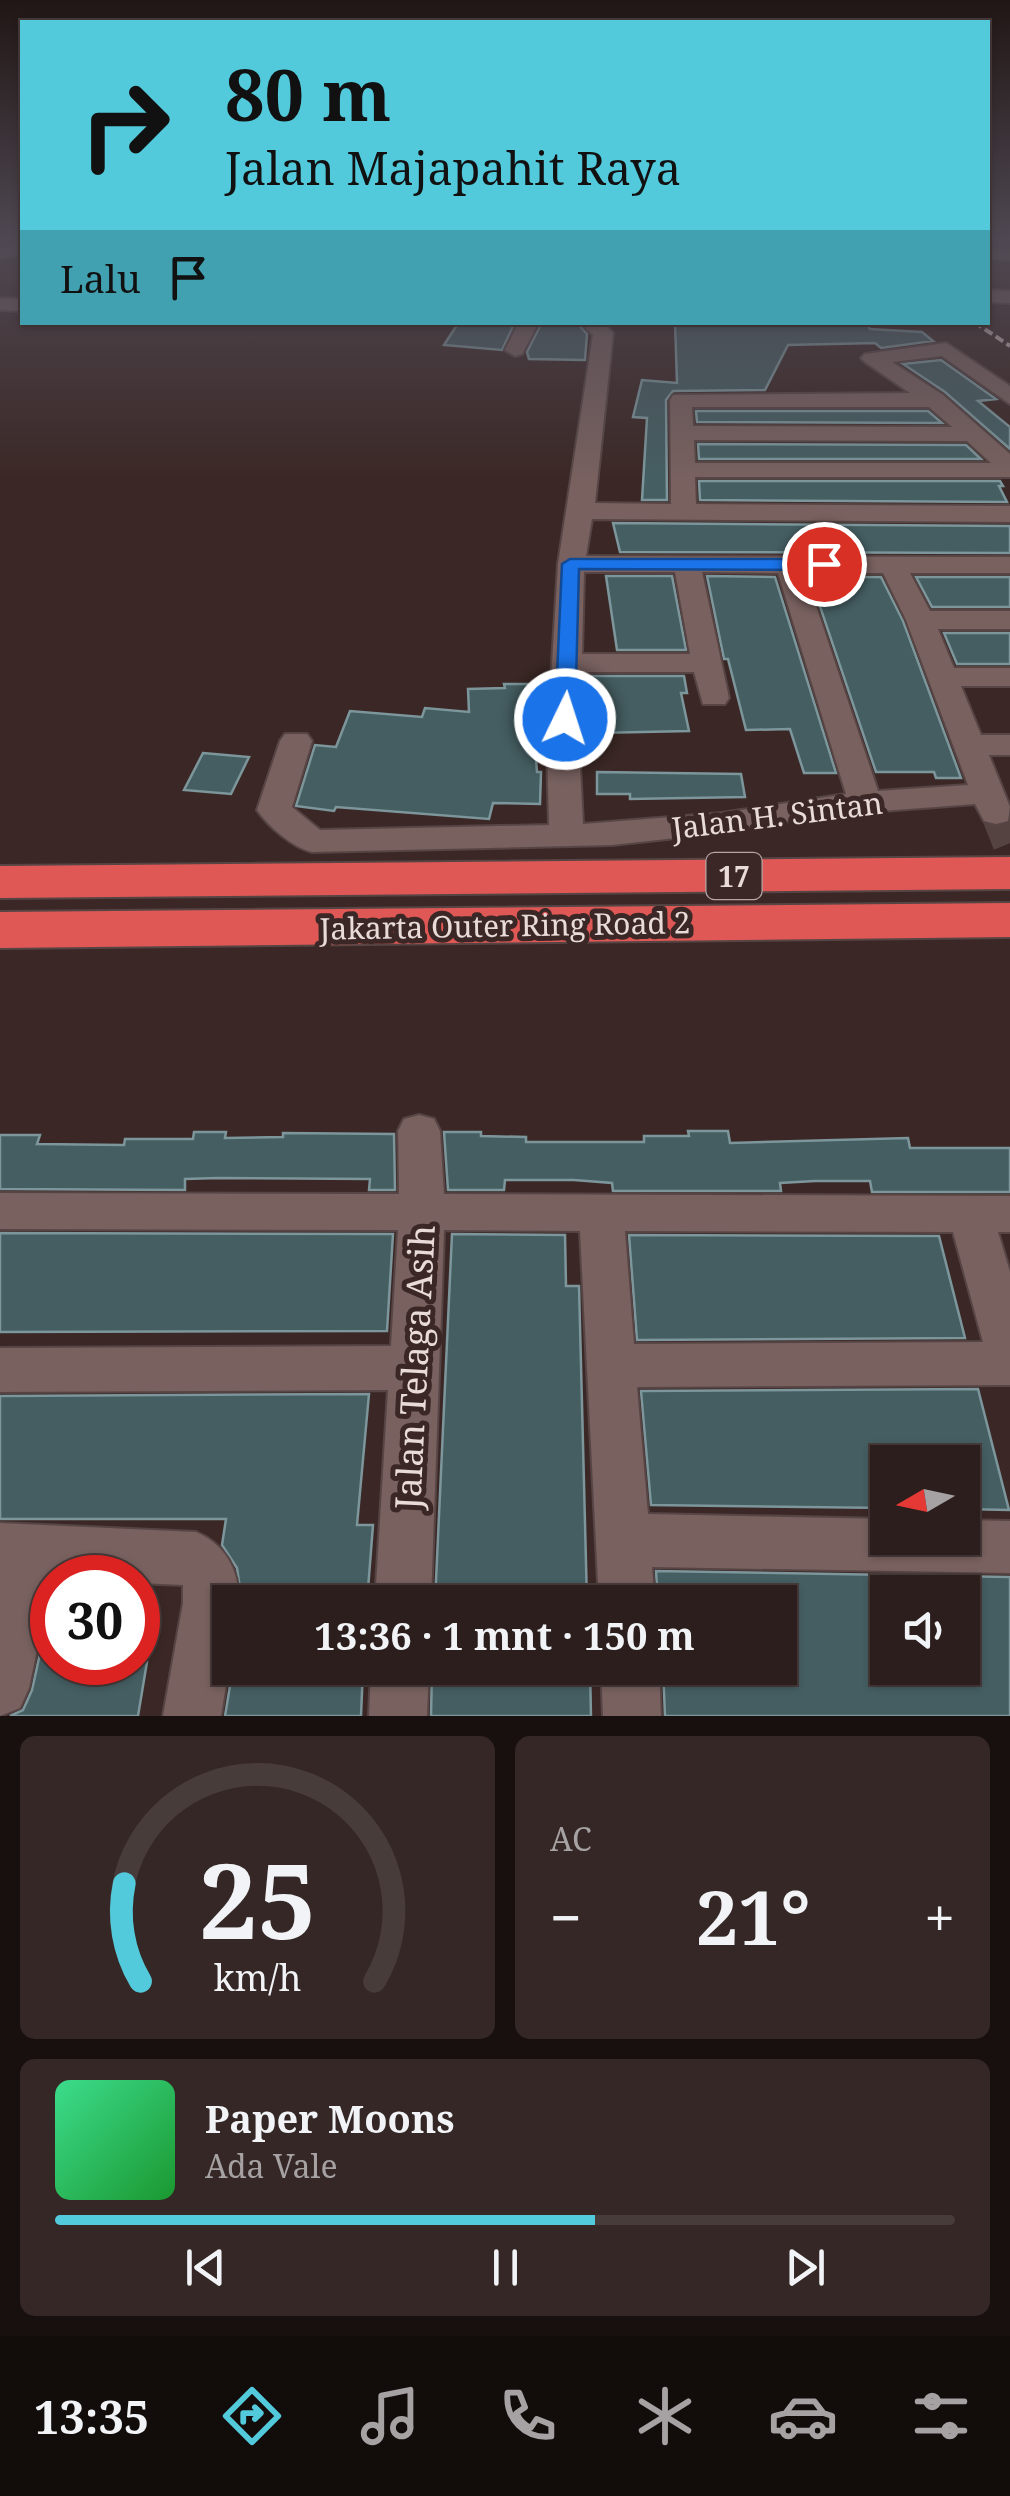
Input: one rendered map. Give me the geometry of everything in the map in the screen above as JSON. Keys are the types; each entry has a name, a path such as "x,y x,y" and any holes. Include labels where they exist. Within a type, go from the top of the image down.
{"highway":[{"name":"Jakarta Outer Ring Road 2","path":"0,930 1010,874"},
{"name":"Jakarta Outer Ring Road 2","path":"0,882 1010,920"}],"street":[{"path":"516,350 528,325"},
{"path":"567,836 563,747 579,663 581,511 603,334 593,325"},
{"path":"1010,397 946,349 873,357 935,400 1010,468"},
{"path":"684,512 682,400 935,400"},
{"path":"681,433 974,434"},
{"path":"682,470 1010,468"},
{"path":"581,511 1010,514"},
{"path":"578,564 1010,565"},
{"path":"686,564 714,698"},
{"path":"789,564 865,802"},
{"path":"894,565 970,745 1010,745"},
{"path":"920,620 1010,620"},
{"path":"579,663 707,663"},
{"path":"943,677 1010,677"},
{"name":"Jalan H. Sintan","path":"296,741 274,810 312,841 567,836 722,823 816,806 865,802 992,804 970,745"},
{"name":"Jalan Telaga Asih","path":"404,1585 422,1210 419,1131"},
{"path":"0,1211 990,1214 1010,1352"},
{"path":"601,1213 626,1585"},
{"path":"612,1366 1010,1362"},
{"path":"0,1370 413,1368"},
{"path":"624,1540 1010,1547"},
{"path":"0,1688 17,1550 196,1559 205,1567 212,1586 192,1716"},
{"path":"398,1716 399,1685"},
{"path":"631,1685 632,1716"}],"building":[{"path":"457,325 514,325 502,350 444,345"},
{"path":"540,325 579,325 587,334 585,360 529,359 527,352"},
{"path":"675,325 868,325 870,329 922,332 933,341 881,348 875,343 788,345 765,390 673,391 666,400 667,500 642,500 647,418 633,417 642,380 677,383"},
{"path":"941,360 996,399 978,401 1010,427 1010,449 945,392 903,364"},
{"path":"696,411 928,411 942,423 697,422"},
{"path":"698,444 966,445 981,459 699,459"},
{"path":"699,481 1000,481 1007,502 700,500"},
{"path":"613,523 1010,526 1010,553 620,552"},
{"path":"606,576 672,576 686,650 617,650"},
{"path":"707,576 775,577 836,773 804,773 790,729 746,730 728,659 724,659"},
{"path":"810,577 881,577 903,621 961,778 936,778 934,772 876,772"},
{"path":"916,577 1010,577 1010,607 932,607"},
{"path":"944,633 1010,633 1010,664 957,664"},
{"path":"586,676 684,676 687,693 681,693 689,731 596,733 596,713 590,713"},
{"path":"504,684 530,684 537,772 541,772 540,804 493,803 489,819 296,806 315,745 336,747 350,711 422,717 425,708 469,712 468,689 505,688"},
{"path":"203,753 249,757 231,794 184,790"},
{"path":"597,772 741,774 745,797 630,799 630,794 597,794"},
{"path":"688,1131 728,1131 730,1143 908,1138 910,1148 1010,1148 1010,1192 872,1192 870,1181 780,1183 781,1191 613,1191 612,1183 505,1180 504,1190 448,1190 444,1132 526,1137 526,1142 644,1142 644,1136 689,1136"},
{"path":"194,1132 226,1132 225,1138 283,1137 283,1133 394,1134 395,1190 369,1190 370,1179 218,1178 185,1179 185,1190 0,1189 0,1135 40,1135 37,1144 124,1145 125,1139 193,1139"},
{"path":"0,1233 393,1234 387,1331 0,1332"},
{"path":"452,1234 565,1235 566,1286 579,1286 587,1585 436,1585"},
{"path":"629,1235 939,1236 965,1338 637,1340"},
{"path":"978,1389 1009,1510 980,1509 980,1445 870,1445 870,1508 651,1505 641,1391"},
{"path":"369,1394 357,1525 373,1525 368,1585 240,1585 237,1568 222,1545 226,1519 0,1519 0,1396"},
{"path":"656,1571 892,1575 870,1575 870,1685 980,1685 980,1576 1010,1577 1010,1716 665,1716 664,1685 797,1685 797,1585 657,1585"},
{"path":"33,1685 143,1685 138,1716 10,1716 23,1710"},
{"path":"230,1685 362,1685 361,1716 225,1716"},
{"path":"432,1685 590,1685 591,1716 431,1716"}],"tunnel":[{"path":"997,814 1010,847"}],"railway":[{"path":"978,325 1010,346"}],"route":[{"path":"565,719 570,564 824,564"}]}
